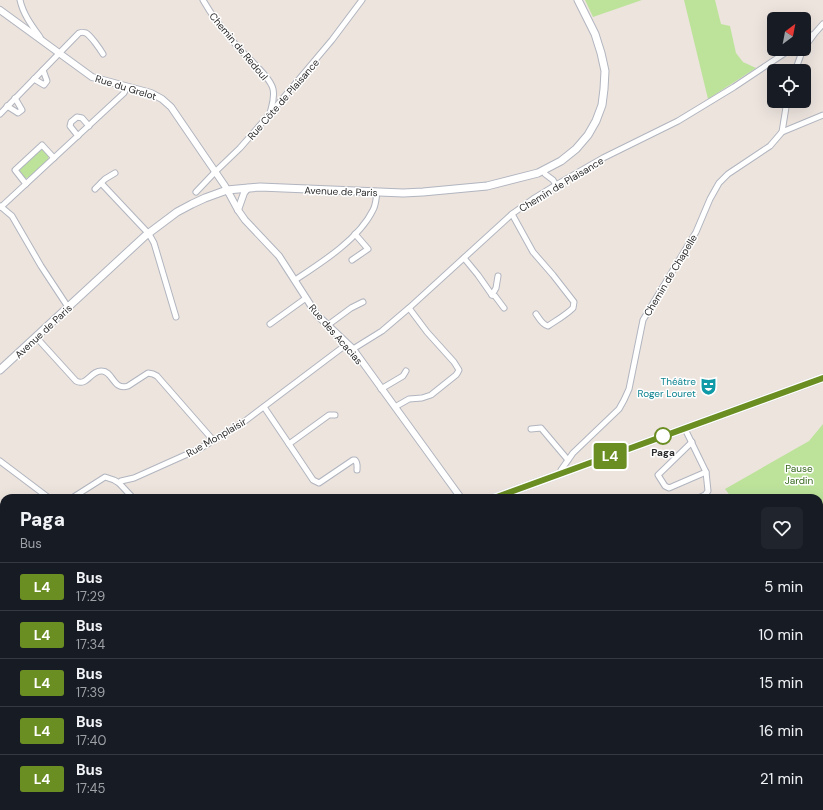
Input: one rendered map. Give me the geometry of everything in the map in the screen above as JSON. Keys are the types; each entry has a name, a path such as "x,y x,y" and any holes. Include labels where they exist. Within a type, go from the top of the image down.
{"main road":[{"name":"Avenue de Paris","path":"1,367 149,234 176,212 215,194 227,190 260,187 403,193 487,186 538,173 562,161 576,149 588,135 596,121 602,105 604,89 605,71 601,53 595,34 578,0"},
{"path":"505,494 823,378"}],"street":[{"path":"20,0 24,12 33,28 43,41"},
{"name":"Chemin de Redoul","path":"203,0 213,18 236,46 267,78 273,88 274,98 268,116"},
{"name":"Rue Côte de Plaisance","path":"196,192 217,174 268,116 332,40 362,0"},
{"name":"Rue du Grelot","path":"0,10 92,77 157,95 170,106 227,190"},
{"path":"811,35 823,24"},
{"path":"0,114 79,33 82,32 87,34 103,54"},
{"path":"811,38 814,33"},
{"name":"Chemin de Plaisance","path":"353,349 382,331 512,214 533,199 603,158 678,121 734,87 780,56"},
{"path":"34,79 44,85 47,81 43,70"},
{"path":"68,307 41,266 12,216 1,207 124,93 127,87"},
{"path":"7,106 18,113 22,110 15,98"},
{"path":"782,132 786,108"},
{"path":"782,132 823,115"},
{"path":"78,136 70,126 77,117 82,118 89,126"},
{"name":"Chemin de Chapelle","path":"560,474 561,470 574,453 619,409 624,400 629,389 643,320 696,232 710,199 719,183 728,174 770,146 782,132"},
{"path":"26,184 15,170 42,145 54,158"},
{"path":"544,170 545,174 553,180 556,185"},
{"path":"95,189 105,179 115,173"},
{"path":"215,194 218,190 219,184 217,174"},
{"path":"102,183 149,234 154,243 176,318"},
{"path":"238,210 244,193 248,188"},
{"name":"Rue des Acacias","path":"227,190 245,220 279,256 317,315 353,349 458,494"},
{"path":"295,280 339,249 355,234 373,211 377,192"},
{"path":"512,214 533,252 574,302 573,308 568,313 548,326 543,324 536,314"},
{"path":"352,260 368,249 355,234"},
{"path":"464,258 492,295 495,296 504,308"},
{"path":"492,295 496,288 498,276"},
{"path":"270,324 306,298"},
{"path":"328,325 351,308 363,302"},
{"path":"395,407 409,399 422,398 431,395 458,372 454,362 427,332 409,308"},
{"path":"36,337 76,381 80,383 84,382 99,371 106,372 120,387 128,386 148,373 157,376 213,440"},
{"name":"Rue Monplaisir","path":"119,483 121,481 134,478 196,450 245,421 347,344"},
{"path":"381,389 403,376 406,371"},
{"path":"264,407 313,480 319,483 353,460 357,461 357,470"},
{"path":"289,444 329,415 335,415"},
{"path":"531,429 541,428 568,460"},
{"path":"685,428 706,472 708,491 706,494"},
{"path":"692,442 658,475 665,486 669,488 706,472"},
{"path":"0,461 44,494"},
{"path":"78,494 105,477 119,483 129,494"}],"green space":[{"path":"585,0 642,0 593,17"},
{"path":"684,0 715,0 721,24 730,26 736,53 743,62 756,68 708,99"},
{"path":"41,150 44,150 49,155 48,160 30,177 24,178 19,173 20,168"},
{"name":"Pause Jardin","path":"823,424 823,494 729,494 725,489 809,441"}],"bus line":[{"name":"L4","path":"505,494 823,378"}],"place":[{"name":"Théâtre Roger Louret","path":"709,387"},
{"name":"Paga","path":"663,436"}]}
